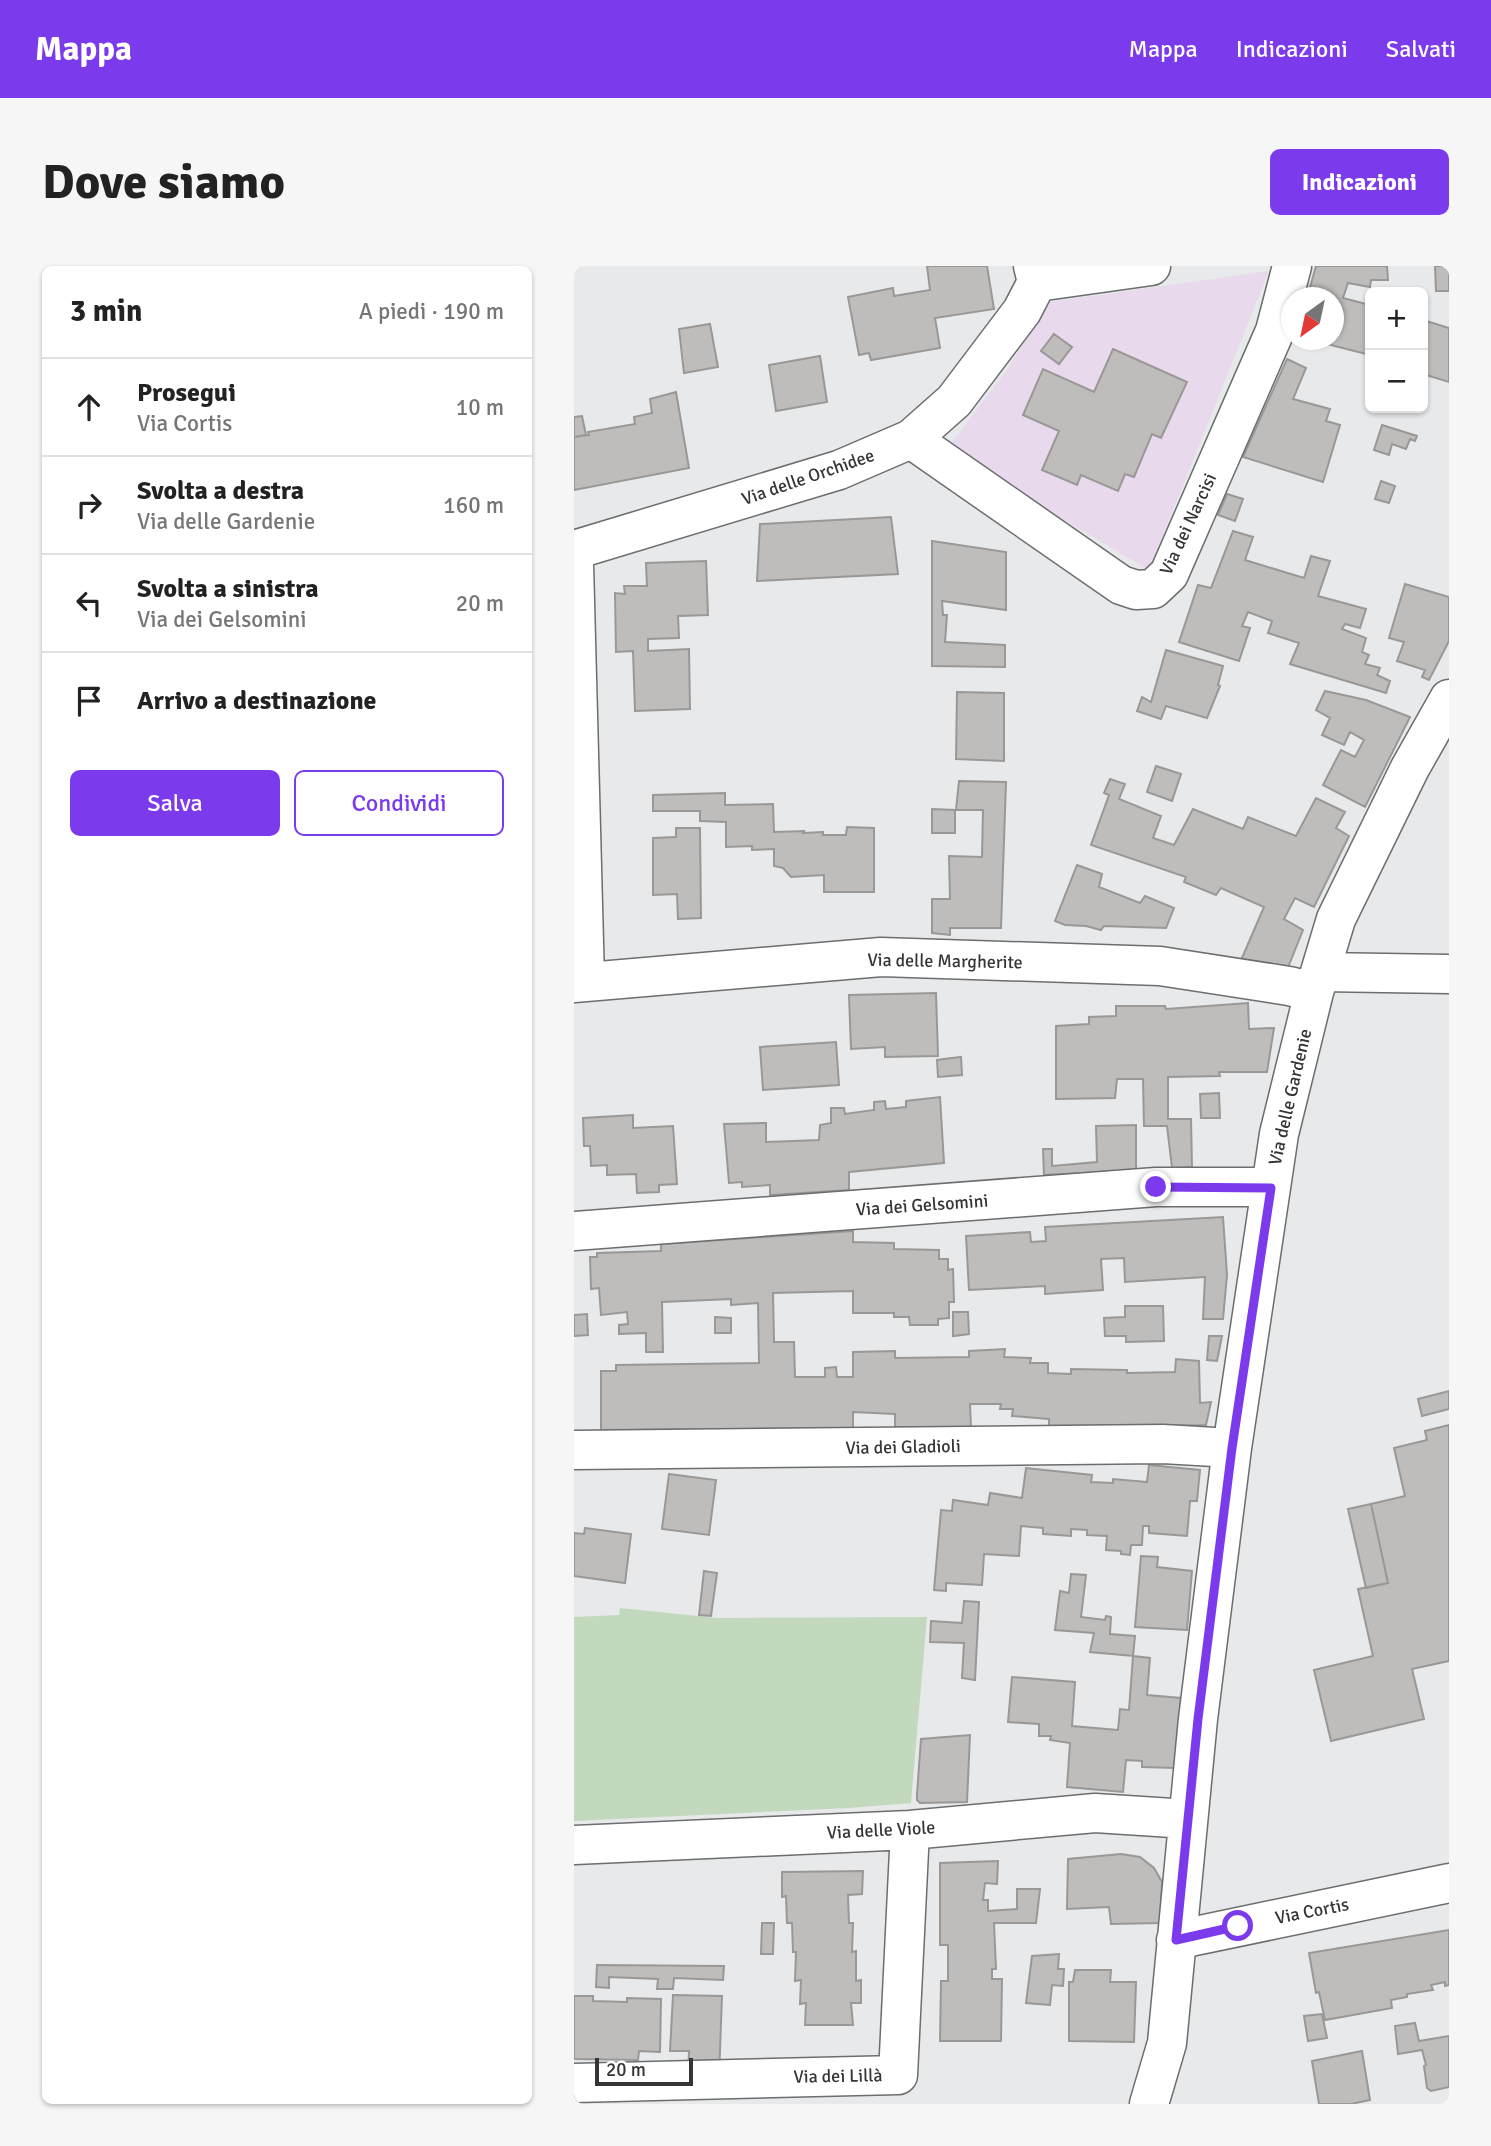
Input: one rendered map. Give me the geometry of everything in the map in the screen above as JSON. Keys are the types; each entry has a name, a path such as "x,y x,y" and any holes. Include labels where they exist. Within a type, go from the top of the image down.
{"street":[{"path":"1035,274 1151,266"},
{"name":"Via dei Narcisi","path":"911,439 1121,585 1136,590 1153,589 1169,574 1275,331 1292,266"},
{"name":"Via delle Orchidee","path":"574,550 839,470 911,439 954,401 1022,312 1035,274"},
{"path":"574,564 579,982"},
{"name":"Via delle Gardenie","path":"1149,2104 1167,2043 1198,1719 1232,1448 1279,1134 1317,982 1336,919 1410,768 1449,699"},
{"name":"Via delle Margherite","path":"579,982 881,957 1160,966 1289,986 1449,974"},
{"name":"Via dei Gelsomini","path":"574,1231 1156,1187 1271,1188"},
{"name":"Via dei Gladioli","path":"574,1450 1163,1444 1232,1448"},
{"name":"Via delle Viole","path":"574,1844 910,1830 1095,1813 1188,1819"},
{"name":"Via dei Lillà","path":"574,2083 898,2075 910,1830"},
{"name":"Via Cortis","path":"1176,1940 1449,1884"}],"shaded area":[{"path":"1269,271 1149,570 946,450 1004,374 1050,302"}],"green space":[{"path":"620,1608 717,1618 927,1617 911,1803 574,1821 574,1617 619,1615"}],"building":[{"path":"927,266 987,266 994,309 935,318 940,348 871,360 869,353 859,355 848,297 893,288 894,296 930,290"},
{"path":"1316,266 1387,266 1388,280 1371,280 1370,287 1348,283 1344,295 1344,287 1310,287"},
{"path":"1435,266 1449,266 1449,291 1436,291"},
{"path":"1344,298 1365,304 1365,354 1344,348"},
{"path":"1428,322 1449,328 1449,382 1428,376"},
{"path":"710,324 718,367 684,373 679,329"},
{"path":"1054,334 1072,347 1059,364 1041,351"},
{"path":"1113,349 1187,382 1161,438 1152,434 1134,477 1125,474 1118,491 1081,475 1077,485 1042,470 1059,431 1023,415 1043,369 1094,392"},
{"path":"820,356 827,402 776,411 769,365"},
{"path":"1287,359 1306,368 1293,399 1330,409 1326,421 1340,425 1323,482 1243,457"},
{"path":"676,392 689,468 574,490 574,437 635,424 634,417 652,413 650,399"},
{"path":"582,416 586,435 574,437 574,417"},
{"path":"1382,425 1417,436 1415,441 1410,439 1406,449 1392,444 1389,455 1374,450"},
{"path":"1381,481 1395,486 1389,503 1375,499"},
{"path":"1227,494 1243,499 1235,521 1218,515"},
{"path":"891,517 898,574 757,581 760,524"},
{"path":"1233,531 1253,537 1245,560 1304,578 1311,556 1330,561 1318,596 1366,609 1360,628 1345,624 1342,629 1366,638 1362,652 1369,655 1365,664 1380,668 1377,675 1390,681 1386,693 1290,664 1299,643 1268,633 1272,621 1248,612 1242,626 1250,628 1239,661 1179,642 1198,585 1211,588"},
{"path":"932,541 1006,552 1006,610 942,601 943,615 947,615 945,642 1005,645 1005,667 932,666"},
{"path":"706,561 708,615 678,616 679,638 648,639 648,651 689,649 690,709 635,711 633,651 616,652 615,593 625,594 624,586 647,586 646,563"},
{"path":"1405,584 1449,597 1449,641 1429,680 1422,677 1425,670 1397,661 1404,642 1389,638"},
{"path":"1166,650 1223,666 1218,685 1220,686 1207,718 1166,706 1161,719 1137,711 1142,697 1151,702"},
{"path":"1325,691 1366,700 1410,717 1365,807 1323,785 1341,750 1355,757 1364,740 1350,732 1344,745 1322,735 1330,718 1316,710"},
{"path":"957,692 1004,693 1004,761 956,759"},
{"path":"1156,766 1181,774 1172,801 1147,792"},
{"path":"1110,779 1125,784 1119,799 1161,816 1153,838 1174,845 1193,809 1243,829 1248,817 1296,836 1316,798 1345,812 1336,828 1349,836 1314,907 1295,898 1284,919 1303,930 1287,970 1239,965 1264,907 1221,888 1216,895 1184,882 1186,877 1091,845 1109,795 1104,793"},
{"path":"959,781 1006,782 1001,928 950,928 950,935 932,933 932,899 950,899 949,856 982,857 983,810 956,810"},
{"path":"725,793 725,805 773,804 774,832 804,831 803,833 846,835 847,827 874,828 874,892 824,892 824,875 791,877 783,868 774,866 774,849 726,847 726,822 700,821 700,811 653,811 653,795"},
{"path":"932,809 955,810 955,833 932,833"},
{"path":"676,828 700,828 701,918 678,919 677,894 653,895 653,838 676,837"},
{"path":"1077,865 1102,874 1099,887 1140,903 1145,896 1174,908 1166,928 1104,926 1101,930 1055,921"},
{"path":"936,993 938,1056 885,1057 885,1047 851,1049 849,995"},
{"path":"1248,1003 1249,1029 1274,1028 1267,1072 1219,1072 1220,1076 1168,1077 1168,1119 1191,1119 1192,1167 1172,1168 1167,1126 1144,1126 1143,1079 1117,1079 1115,1098 1056,1099 1056,1026 1089,1024 1089,1017 1116,1016 1116,1006 1165,1006 1166,1009"},
{"path":"836,1042 839,1085 763,1090 760,1047"},
{"path":"961,1057 962,1075 938,1077 937,1060"},
{"path":"1219,1093 1220,1118 1201,1118 1200,1094"},
{"path":"940,1097 944,1163 849,1172 849,1190 770,1195 770,1185 742,1187 742,1182 729,1183 724,1124 766,1123 766,1142 819,1140 820,1125 831,1123 831,1108 844,1108 845,1114 874,1110 874,1102 885,1101 886,1109 906,1107 906,1101"},
{"path":"633,1115 633,1128 673,1126 677,1184 659,1185 659,1192 637,1193 636,1174 607,1175 607,1165 591,1166 590,1146 584,1146 583,1118"},
{"path":"1136,1125 1136,1170 1044,1175 1043,1149 1052,1149 1052,1166 1097,1162 1096,1126"},
{"path":"1223,1217 1227,1275 1223,1319 1203,1319 1205,1277 1125,1282 1124,1258 1101,1259 1103,1290 1045,1294 1045,1286 969,1290 966,1236 1030,1232 1031,1242 1046,1241 1045,1227"},
{"path":"853,1231 853,1242 894,1243 894,1249 939,1250 939,1259 948,1259 948,1270 953,1269 954,1302 949,1302 949,1318 938,1319 938,1325 910,1325 909,1317 894,1317 894,1313 853,1313 853,1291 773,1293 774,1342 794,1342 795,1377 825,1377 825,1368 836,1367 837,1377 853,1377 853,1352 895,1351 895,1358 969,1357 969,1351 1005,1349 1004,1357 1031,1358 1030,1363 1048,1363 1048,1373 1071,1374 1071,1369 1127,1370 1127,1373 1175,1372 1176,1359 1199,1361 1200,1403 1211,1402 1206,1425 1049,1426 1049,1419 1012,1416 1013,1409 1000,1409 1001,1404 970,1404 971,1427 895,1427 895,1414 853,1412 853,1428 601,1430 601,1371 616,1371 616,1365 759,1363 758,1303 731,1305 731,1299 662,1302 663,1352 646,1352 646,1333 619,1334 619,1325 628,1324 627,1312 601,1315 599,1288 591,1289 590,1257 597,1257 597,1253 661,1251 661,1244"},
{"path":"1125,1306 1163,1306 1164,1341 1126,1342 1126,1336 1105,1336 1104,1318 1125,1317"},
{"path":"953,1312 968,1312 969,1334 953,1336"},
{"path":"587,1314 588,1335 574,1336 574,1315"},
{"path":"715,1317 731,1318 731,1333 715,1333"},
{"path":"1209,1336 1222,1336 1217,1361 1207,1360"},
{"path":"1449,1391 1449,1409 1422,1416 1418,1399"},
{"path":"1449,1425 1449,1661 1412,1669 1424,1719 1331,1741 1314,1670 1373,1656 1358,1589 1388,1583 1371,1504 1405,1496 1394,1448 1427,1440 1425,1431"},
{"path":"1149,1465 1200,1470 1197,1501 1190,1501 1187,1536 1149,1533 1149,1526 1143,1526 1142,1545 1131,1545 1130,1555 1106,1550 1107,1536 1087,1535 1087,1530 1071,1529 1071,1536 1043,1534 1043,1528 1021,1526 1019,1556 984,1554 982,1585 946,1583 946,1591 934,1590 941,1510 952,1511 953,1500 988,1505 990,1493 1022,1498 1026,1468 1092,1475 1091,1482 1113,1483 1113,1479 1147,1482"},
{"path":"669,1474 716,1480 709,1535 662,1529"},
{"path":"1371,1504 1388,1583 1366,1588 1348,1509"},
{"path":"585,1528 631,1534 625,1583 574,1576 574,1533 584,1534"},
{"path":"1141,1556 1158,1557 1157,1567 1192,1571 1187,1630 1135,1627"},
{"path":"704,1571 717,1573 711,1616 699,1615"},
{"path":"1071,1574 1086,1575 1081,1617 1105,1620 1106,1616 1111,1617 1110,1634 1135,1636 1133,1656 1090,1652 1094,1633 1055,1630 1060,1591 1069,1593"},
{"path":"964,1601 979,1602 975,1680 962,1678 964,1643 930,1642 931,1621 962,1623"},
{"path":"1133,1656 1150,1658 1147,1695 1181,1698 1175,1768 1142,1767 1142,1761 1126,1760 1123,1792 1067,1787 1070,1743 1050,1740 1051,1736 1039,1736 1039,1724 1008,1722 1012,1677 1075,1682 1072,1726 1118,1730 1120,1709 1129,1710"},
{"path":"970,1735 967,1802 920,1803 917,1794 921,1739"},
{"path":"1121,1854 1140,1857 1154,1868 1162,1882 1160,1923 1111,1924 1109,1907 1067,1909 1068,1859"},
{"path":"998,1861 997,1884 985,1883 983,1900 988,1900 988,1911 1017,1909 1017,1889 1040,1889 1036,1923 994,1923 996,1969 992,1969 992,1979 1002,1979 1001,2041 940,2041 941,1981 948,1981 948,1945 940,1945 940,1863"},
{"path":"863,1871 862,1894 848,1895 849,1923 853,1923 852,1952 856,1951 856,1981 861,1980 861,2003 851,2003 853,2025 805,2025 806,2003 800,2004 801,1980 795,1981 796,1952 793,1952 792,1923 787,1923 786,1896 782,1897 782,1872"},
{"path":"762,1923 774,1923 773,1954 761,1954"},
{"path":"1449,1930 1449,1985 1445,1986 1445,1982 1431,1985 1433,1990 1407,1994 1407,1997 1391,2000 1392,2008 1325,2020 1319,1992 1316,1993 1309,1953"},
{"path":"1059,1954 1058,1969 1064,1969 1063,1986 1052,1985 1050,2005 1026,2003 1032,1956"},
{"path":"597,1965 724,1966 723,1980 674,1978 673,1989 657,1989 658,1979 609,1977 609,1988 596,1987"},
{"path":"1075,1970 1111,1970 1110,1982 1136,1982 1134,2042 1069,2041 1069,1982 1073,1982"},
{"path":"673,1995 722,1996 719,2078 688,2077 689,2051 670,2051"},
{"path":"574,1996 593,1996 593,2001 661,1999 660,2052 639,2051 638,2060 574,2059"},
{"path":"1322,2014 1327,2038 1308,2041 1304,2016"},
{"path":"1415,2023 1419,2041 1449,2036 1449,2087 1431,2091 1427,2088 1422,2050 1398,2054 1395,2026"},
{"path":"1362,2051 1370,2100 1351,2104 1319,2104 1312,2061"}],"route":[{"path":"1156,1187 1271,1188 1232,1448 1198,1719 1176,1940 1238,1926"}]}
